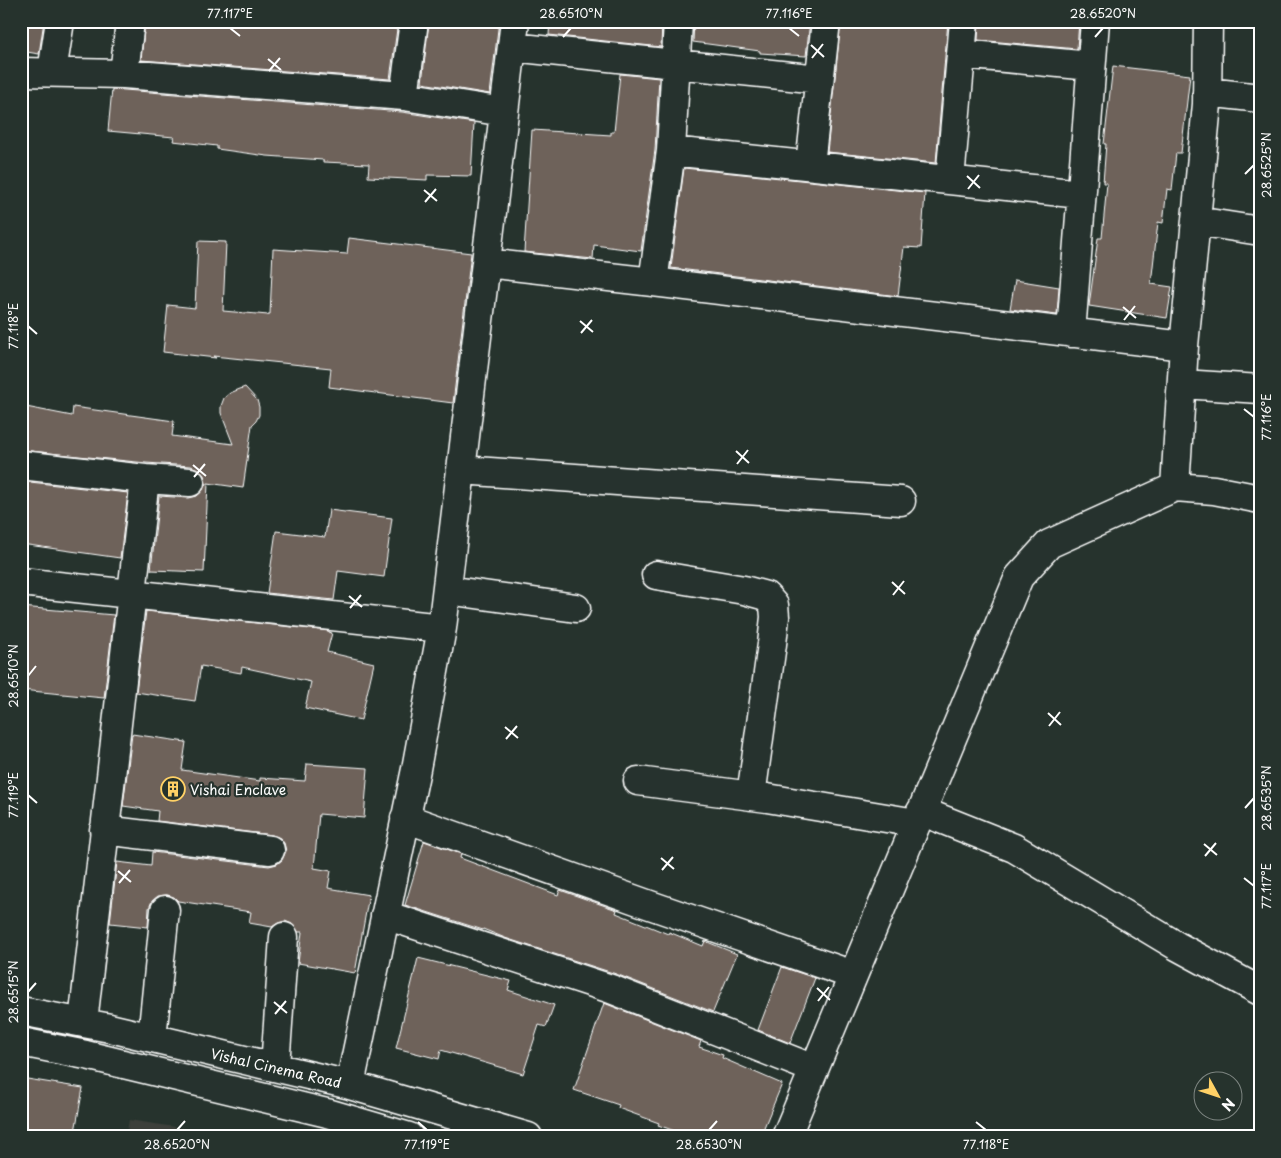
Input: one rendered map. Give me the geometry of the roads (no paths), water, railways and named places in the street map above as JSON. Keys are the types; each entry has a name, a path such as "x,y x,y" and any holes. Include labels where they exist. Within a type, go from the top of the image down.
{"street":[{"path":"52,72 60,21"},
{"path":"124,74 130,21"},
{"path":"404,96 414,21"},
{"path":"653,282 671,151 678,21"},
{"path":"810,165 826,21"},
{"path":"950,180 964,21"},
{"path":"1071,333 1090,66 1095,21"},
{"path":"1175,487 1184,346 1207,92 1208,21"},
{"path":"350,1085 386,916 442,628 514,34 676,65 819,79"},
{"path":"961,54 1090,66"},
{"path":"21,72 124,74 404,96 504,112"},
{"path":"1207,92 1260,98"},
{"path":"671,151 1081,194"},
{"path":"1196,221 1260,231"},
{"path":"486,263 1184,346"},
{"path":"1182,384 1260,389"},
{"path":"21,465 145,479 190,482"},
{"path":"461,470 901,501"},
{"path":"83,1022 145,479"},
{"path":"786,1137 1019,577 1050,544 1175,487 1214,490 1260,499"},
{"path":"656,575 744,590 766,596 774,605 775,617 772,644 751,796"},
{"path":"21,582 442,628"},
{"path":"447,590 576,608"},
{"path":"638,781 919,817 1014,848 1177,946 1260,991"},
{"path":"405,818 853,975"},
{"path":"104,830 270,850"},
{"path":"152,1038 164,910"},
{"path":"386,916 611,989 814,1069"},
{"path":"275,1067 284,937"},
{"name":"Vishal Cinema Road","path":"21,1011 110,1028 350,1085 528,1137"},
{"path":"107,1061 110,1028"},
{"path":"21,1042 327,1113 409,1137"}],"place":[{"name":"Vishai Enclave","path":"173,789"}]}
